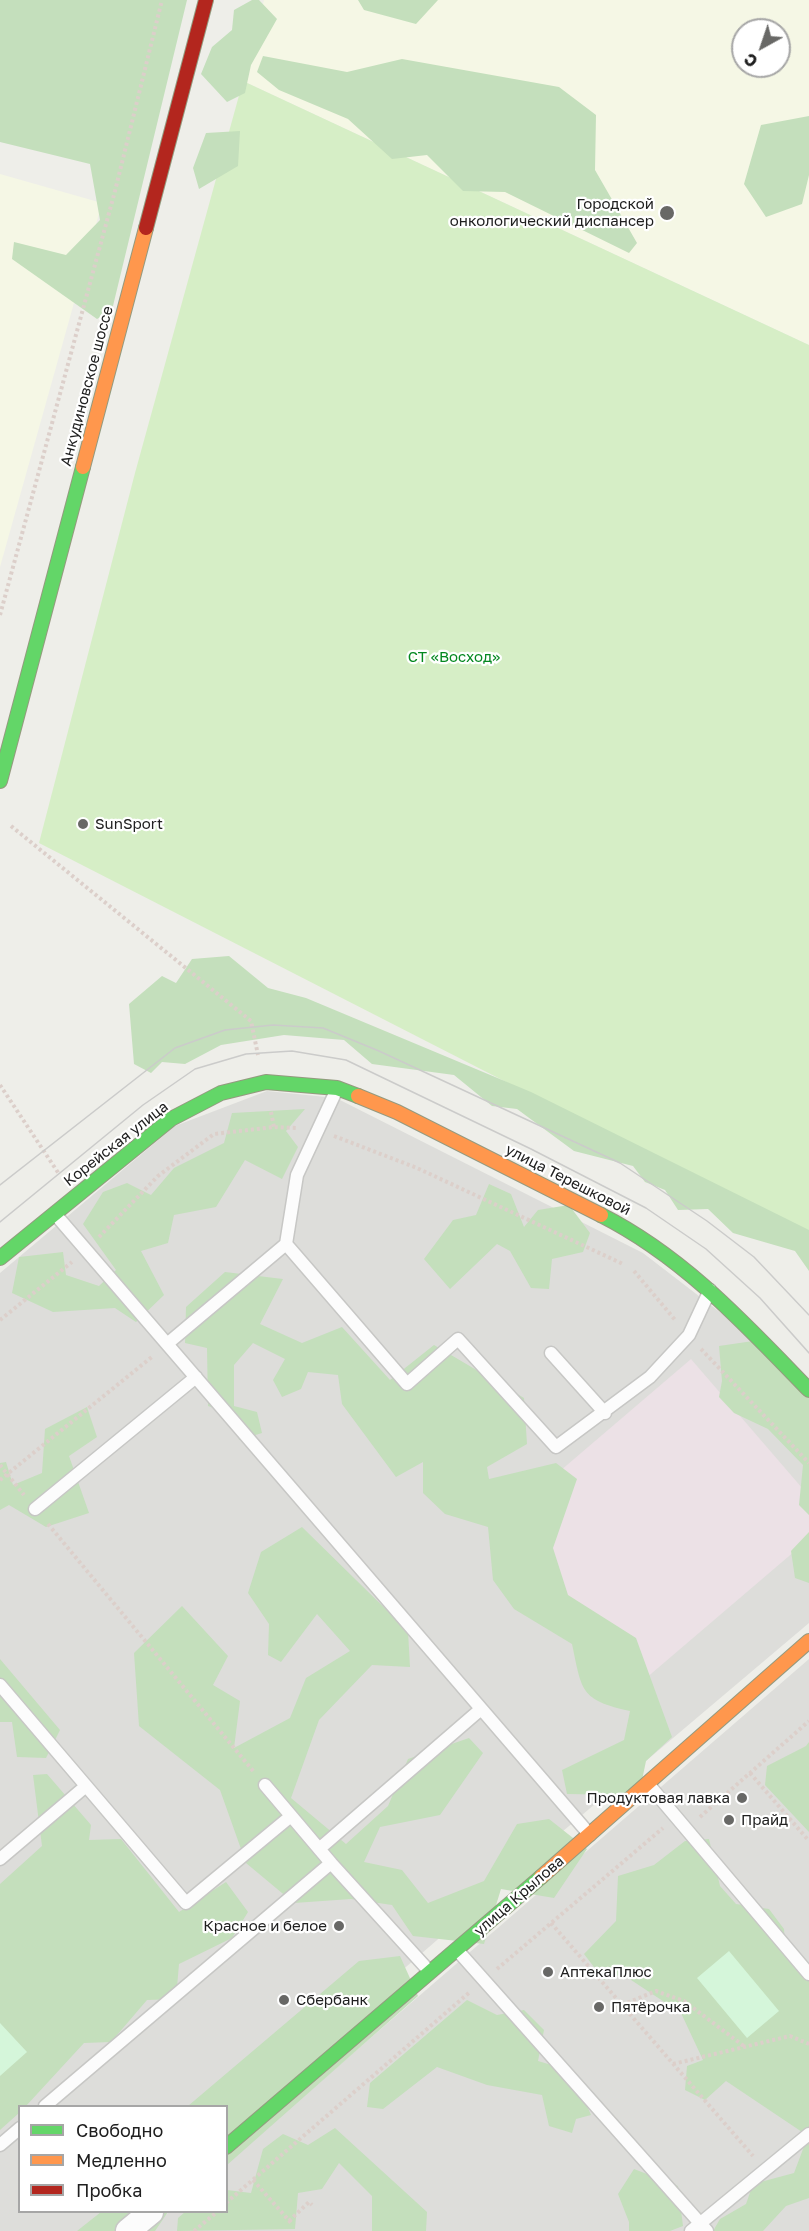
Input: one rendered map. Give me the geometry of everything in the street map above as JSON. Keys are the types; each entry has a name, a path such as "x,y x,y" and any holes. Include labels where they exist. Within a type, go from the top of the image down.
{"street":[{"name":"Анкудиновское шоссе","path":"0,781 206,0"},
{"name":"улица Терешковой","path":"266,1082 338,1088 397,1112 625,1227 671,1258 710,1289 809,1390"},
{"name":"Корейская улица","path":"0,1258 171,1119 221,1093 266,1082"},
{"name":"улица Крылова","path":"228,2145 590,1835 809,1641"},
{"path":"128,2231 149,2213"}],"lane":[{"path":"167,1344 286,1245 297,1175 338,1088"},
{"path":"54,1213 590,1835"},
{"path":"286,1245 406,1384 458,1339 556,1447 605,1413 650,1377 689,1335 710,1289"},
{"path":"551,1353 605,1413"},
{"path":"35,1509 196,1377"},
{"path":"0,1685 186,1904 291,1816"},
{"path":"320,1850 481,1709"},
{"path":"648,1784 809,1974"},
{"path":"265,1785 331,1863 430,1973"},
{"path":"0,1859 86,1786"},
{"path":"46,2105 331,1863"},
{"path":"457,1950 699,2229 809,2134"},
{"path":"0,2145 18,2130"}],"path":[{"path":"0,615 115,191 162,0"},
{"path":"11,826 251,1021 274,1127"},
{"path":"0,1085 73,1198"},
{"path":"0,1320 86,1250 158,1176 214,1134 274,1127 318,1129 417,1168 632,1268 689,1335 809,1463"},
{"path":"0,1480 167,1344"},
{"path":"0,1465 265,1785"},
{"path":"686,1830 809,1721"},
{"path":"750,1773 809,1841"},
{"path":"228,2201 675,1817"},
{"path":"551,1923 765,2170"},
{"path":"622,2006 656,1991 684,2001 745,2047"},
{"path":"673,2064 790,2036 809,2044"},
{"path":"253,2180 290,2222 309,2202 312,2205"},
{"path":"194,2231 215,2213"}],"shaded area":[{"name":"Городской онкологический диспансер","path":"264,0 809,0 809,345 243,81"},
{"path":"0,174 102,203 0,567"},
{"path":"267,1091 336,1098 643,1253 734,1323 809,1402 809,1623 556,1837 228,2121 228,2105 18,2105 18,2213 122,2213 101,2231 0,2231 0,1273 175,1126"},
{"path":"691,1359 809,1496 809,1539 631,1691 504,1543 512,1512"},
{"path":"809,1659 809,2231 147,2231 168,2213 228,2213 228,2161"}],"green space":[{"path":"0,0 187,0 112,310 97,319 12,259 14,242 66,255 100,220 90,164 0,142"},
{"path":"252,0 259,0 277,19 251,65 245,93 227,102 201,74 212,47 232,30 234,10"},
{"path":"358,0 438,0 416,24 364,10"},
{"path":"263,56 347,72 402,59 559,87 596,115 595,170 637,243 629,253 505,192 463,191 427,155 392,159 348,119 279,90 257,72"},
{"name":"СТ «Восход»","path":"243,81 809,345 809,1237 39,843 135,473"},
{"path":"809,116 809,175 802,204 766,217 744,184 761,125"},
{"path":"240,131 238,166 199,189 193,168 206,133"},
{"path":"229,956 268,988 306,998 531,1092 809,1230 809,1271 795,1251 733,1233 708,1209 678,1210 665,1190 645,1182 633,1166 574,1151 517,1109 492,1106 454,1075 372,1064 344,1040 284,1035 221,1045 185,1064 162,1062 151,1073 134,1064 129,1004 162,976 176,983 192,959"},
{"path":"305,1109 286,1131 298,1147 282,1179 245,1160 216,1207 174,1215 168,1243 141,1251 164,1295 136,1322 115,1308 53,1312 12,1293 19,1257 63,1252 66,1275 99,1286 116,1270 83,1224 103,1192 127,1183 151,1195 174,1168 224,1143 232,1113"},
{"path":"489,1184 511,1194 524,1227 538,1210 569,1205 590,1233 583,1252 552,1259 549,1289 531,1288 510,1251 497,1244 450,1289 424,1259 453,1220 476,1215"},
{"path":"225,1272 283,1279 260,1324 302,1343 342,1327 390,1380 434,1345 524,1398 527,1444 487,1467 489,1479 556,1463 577,1479 553,1548 568,1595 636,1638 672,1737 646,1761 641,1785 625,1795 567,1794 562,1770 624,1740 630,1711 592,1697 586,1691 578,1673 572,1644 514,1609 493,1580 488,1527 445,1514 423,1493 423,1462 396,1477 342,1404 338,1375 308,1372 301,1389 282,1397 273,1380 285,1359 253,1343 234,1365 234,1406 257,1412 262,1433 239,1440 234,1415 208,1406 207,1348 185,1343 186,1307"},
{"path":"760,1340 809,1394 809,1515 799,1505 803,1465 768,1429 734,1413 719,1397 722,1381 719,1346"},
{"path":"87,1407 97,1437 69,1456 89,1513 46,1527 9,1505 0,1510 0,1463 6,1462 13,1485 42,1473 45,1429"},
{"path":"302,1527 408,1631 410,1667 372,1665 319,1720 291,1798 346,1844 388,1806 408,1759 469,1738 483,1753 440,1815 380,1827 364,1862 402,1870 428,1903 484,1881 517,1824 549,1819 587,1849 554,1898 501,1889 484,1944 413,1936 392,1905 351,1899 294,1903 246,1863 220,1790 139,1726 134,1653 182,1606 228,1656 213,1685 240,1701 234,1748 290,1718 306,1678 350,1651 317,1614 281,1662 268,1655 269,1624 248,1593 261,1552"},
{"path":"809,1532 809,1583 795,1578 791,1551"},
{"path":"0,1659 60,1730 46,1758 17,1757 12,1722 0,1722"},
{"path":"809,1742 809,1832 765,1785 767,1766 806,1746"},
{"path":"47,1774 91,1825 89,1840 121,1839 179,1912 226,1882 248,1912 232,1938 179,1964 176,1999 147,2000 111,2042 84,2043 27,2105 18,2105 18,2114 0,2130 0,1884 42,1846 33,1775"},
{"path":"709,1839 720,1886 736,1904 769,1909 784,1929 786,1958 809,1967 809,2198 786,2206 763,2231 713,2231 720,2219 746,2204 753,2184 794,2173 808,2136 726,2081 705,2100 685,2090 687,2066 703,2060 681,2013 622,1974 604,1980 584,1954 616,1921 618,1876 654,1865 685,1841"},
{"path":"729,1951 779,2011 747,2038 697,1978"},
{"path":"400,1956 418,1996 228,2164 228,2105 189,2105 359,1961"},
{"path":"467,2000 497,2015 524,2010 544,2030 538,2061 572,2071 591,2115 576,2119 572,2133 549,2126 542,2095 487,2085 437,2067 383,2109 367,2107 370,2083"},
{"path":"0,2023 27,2052 0,2076"},
{"path":"335,2128 427,2212 426,2231 372,2231 372,2196 339,2163 322,2189 298,2193 295,2229 177,2231 178,2218 184,2213 228,2213 228,2190 251,2193 263,2149 283,2134 308,2145"},
{"path":"634,2169 678,2186 683,2226 670,2231 629,2231 629,2222 618,2194"},
{"path":"100,2213 167,2213 155,2231 77,2231"}],"tram line":[{"path":"0,1185 175,1048 225,1030 273,1025 323,1028 379,1051 620,1163 707,1221 754,1257 809,1315"},
{"path":"0,1222 143,1105 195,1069 246,1054 292,1051 346,1060 531,1149 646,1208 706,1249 760,1298 809,1353"}],"traffic: fast":[{"path":"0,781 83,467"},
{"path":"0,1258 171,1119 221,1093 266,1082 337,1088 358,1096"},
{"path":"601,1215 660,1251 686,1271 737,1317 809,1390"},
{"path":"228,2145 541,1877"}],"traffic: slow":[{"path":"83,467 146,228"},
{"path":"358,1096 397,1112 601,1215"},
{"path":"541,1877 809,1641"}],"traffic: jam":[{"path":"146,228 206,0"}],"place":[{"name":"Городской онкологический диспансер","path":"667,213"},
{"name":"SunSport","path":"83,824"},
{"name":"Продуктовая лавка","path":"742,1798"},
{"name":"Прайд","path":"729,1820"},
{"name":"Красное и белое","path":"339,1926"},
{"name":"АптекаПлюс","path":"548,1972"},
{"name":"Сбербанк","path":"284,2000"},
{"name":"Пятёрочка","path":"599,2007"}]}
